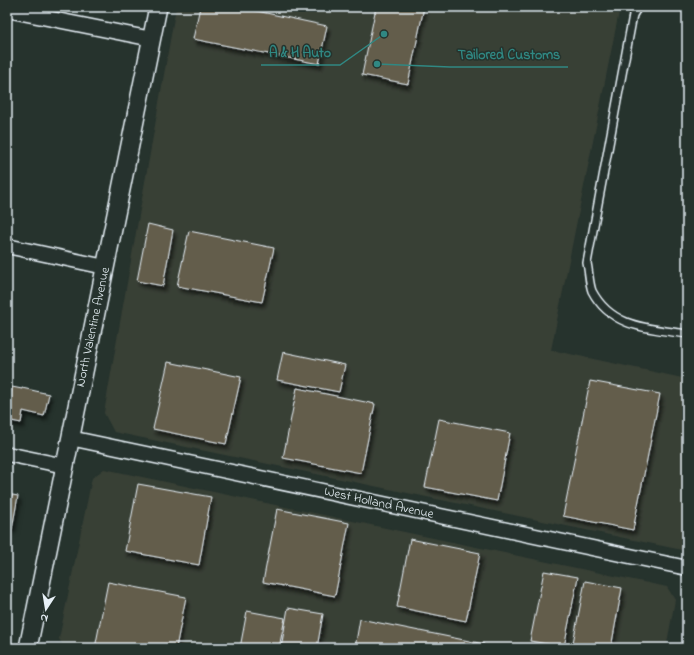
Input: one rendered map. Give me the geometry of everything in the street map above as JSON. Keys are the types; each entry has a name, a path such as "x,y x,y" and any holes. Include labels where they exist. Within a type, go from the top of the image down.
{"street":[{"name":"North Valentine Avenue","path":"28,648 158,7"},
{"path":"7,10 152,39"},
{"path":"7,246 105,267"},
{"name":"West Holland Avenue","path":"70,438 687,568"},
{"path":"7,454 65,466"}],"lane":[{"path":"638,7 633,15 587,263 592,290 600,303 615,317 634,325 687,334"}],"shaded area":[{"path":"176,7 620,7 551,350 687,379 687,551 114,432 104,413"},
{"path":"104,469 667,587 675,600 666,648 65,648 59,639 92,478"}],"building":[{"path":"200,7 238,7 327,26 319,64 193,39"},
{"path":"376,7 424,7 408,84 362,75"},
{"path":"148,224 173,230 163,286 137,281"},
{"path":"189,231 274,248 262,302 177,286"},
{"path":"283,352 345,365 339,392 277,380"},
{"path":"168,362 241,377 226,444 153,429"},
{"path":"590,381 660,394 633,530 563,516"},
{"path":"12,387 49,394 44,416 23,411 21,423 7,420 7,410"},
{"path":"297,388 375,404 361,473 283,458"},
{"path":"439,419 510,433 497,501 425,487"},
{"path":"138,484 211,497 199,565 125,551"},
{"path":"7,494 18,496 12,529 7,528"},
{"path":"277,509 349,523 335,596 263,582"},
{"path":"410,539 480,553 466,621 397,607"},
{"path":"544,571 578,577 564,647 530,641"},
{"path":"585,581 622,588 611,648 572,648"},
{"path":"108,582 186,597 176,648 95,648"},
{"path":"288,608 323,614 317,648 281,648"},
{"path":"247,611 285,618 279,648 240,648"},
{"path":"360,619 484,644 483,648 355,648"}],"place":[{"name":"A & H Auto","path":"384,34"},
{"name":"Tailored Customs","path":"377,64"}]}
